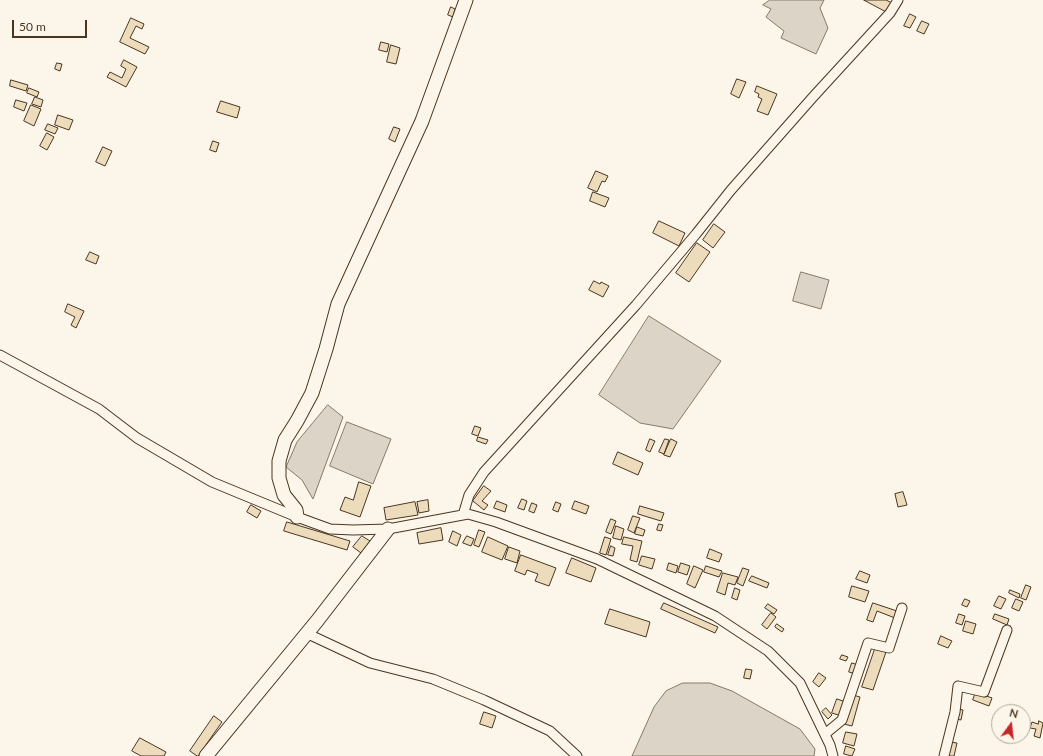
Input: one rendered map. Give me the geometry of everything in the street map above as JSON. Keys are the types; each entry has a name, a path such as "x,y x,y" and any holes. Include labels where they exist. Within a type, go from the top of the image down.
{"street":[{"path":"297,517 296,510 284,495 279,478 279,461 285,440 298,421 312,393 338,304 422,121 466,0"},
{"path":"463,515 469,495 484,472 636,305 731,190 890,13 898,0"},
{"path":"0,355 99,410 137,438 212,482 297,517 330,529 353,530 388,529 468,514 496,522 597,560 715,616 768,651 800,683 830,745 833,756"},
{"path":"206,756 388,529"},
{"path":"825,734 842,720 868,643 889,648 902,608"},
{"path":"944,756 958,686 984,692 1007,630"},
{"path":"306,633 370,663 433,679 484,700 550,730 578,756"}],"shaded area":[{"path":"770,0 824,0 820,8 828,28 816,54 781,38 784,31 766,17 771,9 763,5"},
{"path":"801,272 829,280 821,309 793,301"},
{"path":"649,316 721,361 673,429 640,423 599,395"},
{"path":"328,405 343,417 313,499 302,480 286,467 297,442"},
{"path":"347,422 391,439 373,484 330,466"},
{"path":"683,683 710,683 732,691 800,729 815,749 814,756 632,756 654,707 666,691"}],"building":[{"path":"864,0 886,0 894,4 889,13"},
{"path":"451,7 455,9 453,17 448,15"},
{"path":"910,14 916,17 910,28 904,26"},
{"path":"131,18 144,24 142,29 136,26 130,38 149,47 145,54 120,42"},
{"path":"922,21 929,24 924,34 917,31"},
{"path":"381,42 389,44 387,52 379,50"},
{"path":"391,45 400,48 396,64 387,62"},
{"path":"124,60 137,67 126,87 107,77 110,72 122,78 126,69 121,66"},
{"path":"57,63 62,64 60,71 55,69"},
{"path":"737,79 746,82 739,98 731,94"},
{"path":"11,80 28,85 26,91 10,86"},
{"path":"757,86 777,94 768,115 757,111 762,99 758,97 759,94 755,92"},
{"path":"29,88 39,92 37,97 27,93"},
{"path":"35,97 43,100 41,107 32,104"},
{"path":"16,100 27,103 24,111 14,107"},
{"path":"221,101 240,107 237,118 217,112"},
{"path":"31,105 41,109 34,126 24,121"},
{"path":"58,115 73,120 69,130 55,125"},
{"path":"48,124 58,128 55,134 45,130"},
{"path":"394,127 400,129 395,142 389,139"},
{"path":"47,133 54,137 47,150 40,146"},
{"path":"213,141 219,143 216,152 210,150"},
{"path":"103,147 112,151 105,166 96,162"},
{"path":"596,171 608,176 605,182 602,181 597,192 588,188"},
{"path":"593,192 609,198 605,207 590,201"},
{"path":"659,221 685,233 679,246 653,233"},
{"path":"714,224 725,232 713,248 703,240"},
{"path":"697,243 710,252 689,282 676,273"},
{"path":"90,252 99,256 96,264 86,260"},
{"path":"594,281 600,284 601,282 609,286 603,297 589,290"},
{"path":"68,304 84,311 76,328 71,325 75,317 65,312"},
{"path":"475,426 481,428 478,436 472,434"},
{"path":"478,437 488,440 486,444 477,441"},
{"path":"650,439 655,441 650,452 646,450"},
{"path":"665,439 669,440 664,454 659,452"},
{"path":"671,439 677,442 670,457 664,455"},
{"path":"618,452 643,463 638,475 613,464"},
{"path":"359,482 371,486 360,517 340,510 345,497 353,500"},
{"path":"484,486 491,491 482,501 488,505 484,510 473,501"},
{"path":"903,492 907,505 898,507 895,494"},
{"path":"522,499 527,501 524,510 518,508"},
{"path":"428,500 429,511 419,513 417,502"},
{"path":"497,501 507,505 505,512 494,508"},
{"path":"575,501 589,506 586,514 572,509"},
{"path":"415,502 418,515 386,520 384,508"},
{"path":"556,502 561,504 558,512 553,510"},
{"path":"532,503 537,505 534,513 529,511"},
{"path":"251,505 261,511 257,518 247,512"},
{"path":"640,506 664,513 661,521 638,514"},
{"path":"633,516 640,518 634,533 628,530"},
{"path":"611,519 616,521 611,534 606,532"},
{"path":"287,522 350,541 347,550 284,531"},
{"path":"659,524 663,525 661,531 657,530"},
{"path":"616,526 624,529 621,540 613,538"},
{"path":"637,527 645,530 643,536 635,534"},
{"path":"441,528 443,540 419,544 417,533"},
{"path":"479,530 485,532 479,547 474,545"},
{"path":"453,531 461,535 457,546 449,542"},
{"path":"362,536 370,541 361,553 353,547"},
{"path":"467,536 474,539 471,546 463,543"},
{"path":"488,537 508,546 502,560 482,552"},
{"path":"605,537 611,539 606,555 600,553"},
{"path":"624,537 642,541 637,562 630,560 633,546 622,544"},
{"path":"611,546 615,548 613,556 608,555"},
{"path":"509,547 520,551 517,563 505,559"},
{"path":"710,549 722,554 719,562 707,558"},
{"path":"521,555 556,568 549,586 535,581 538,574 527,570 525,575 515,571"},
{"path":"642,556 655,559 652,569 639,565"},
{"path":"572,558 596,568 591,582 566,573"},
{"path":"669,563 678,566 676,573 667,570"},
{"path":"681,563 690,566 687,575 678,572"},
{"path":"694,566 703,570 695,588 687,584"},
{"path":"706,566 722,571 719,577 704,572"},
{"path":"743,568 749,570 743,586 737,583"},
{"path":"860,571 870,575 867,583 856,579"},
{"path":"723,573 738,577 735,585 728,583 725,595 717,592"},
{"path":"752,576 769,583 767,588 749,581"},
{"path":"1026,585 1031,587 1026,600 1021,598"},
{"path":"852,586 869,591 865,602 849,597"},
{"path":"735,588 740,590 737,600 732,598"},
{"path":"1010,590 1020,594 1019,598 1009,593"},
{"path":"999,596 1006,599 1001,609 994,606"},
{"path":"965,599 970,601 967,607 962,605"},
{"path":"1016,599 1023,602 1019,611 1012,608"},
{"path":"664,603 718,627 715,633 661,609"},
{"path":"873,603 897,611 895,618 877,611 873,622 867,620"},
{"path":"768,604 777,610 774,614 765,608"},
{"path":"610,609 650,622 646,637 605,624"},
{"path":"771,613 776,617 767,629 762,625"},
{"path":"959,614 965,616 962,625 956,623"},
{"path":"995,614 1009,619 1007,625 993,619"},
{"path":"966,621 976,624 973,634 963,631"},
{"path":"777,624 784,629 782,632 775,627"},
{"path":"941,636 952,641 948,648 938,644"},
{"path":"875,649 886,652 873,690 862,687"},
{"path":"842,655 848,657 846,661 840,659"},
{"path":"852,663 858,665 856,674 849,672"},
{"path":"746,669 752,670 750,679 744,678"},
{"path":"819,673 826,678 819,687 813,682"},
{"path":"976,692 992,698 989,706 973,700"},
{"path":"853,695 860,697 852,726 844,724"},
{"path":"837,699 846,702 841,716 832,713"},
{"path":"826,708 832,715 828,719 822,712"},
{"path":"958,709 963,710 961,720 956,719"},
{"path":"484,712 496,716 492,728 480,724"},
{"path":"214,716 222,722 197,756 190,751"},
{"path":"1039,721 1043,723 1040,738 1034,736 1036,729 1031,728 1032,722 1038,724"},
{"path":"846,732 857,734 854,746 843,743"},
{"path":"140,738 166,752 164,756 141,756 132,751"},
{"path":"950,742 957,743 954,756 946,756"},
{"path":"846,746 855,749 852,756 844,754"}]}
